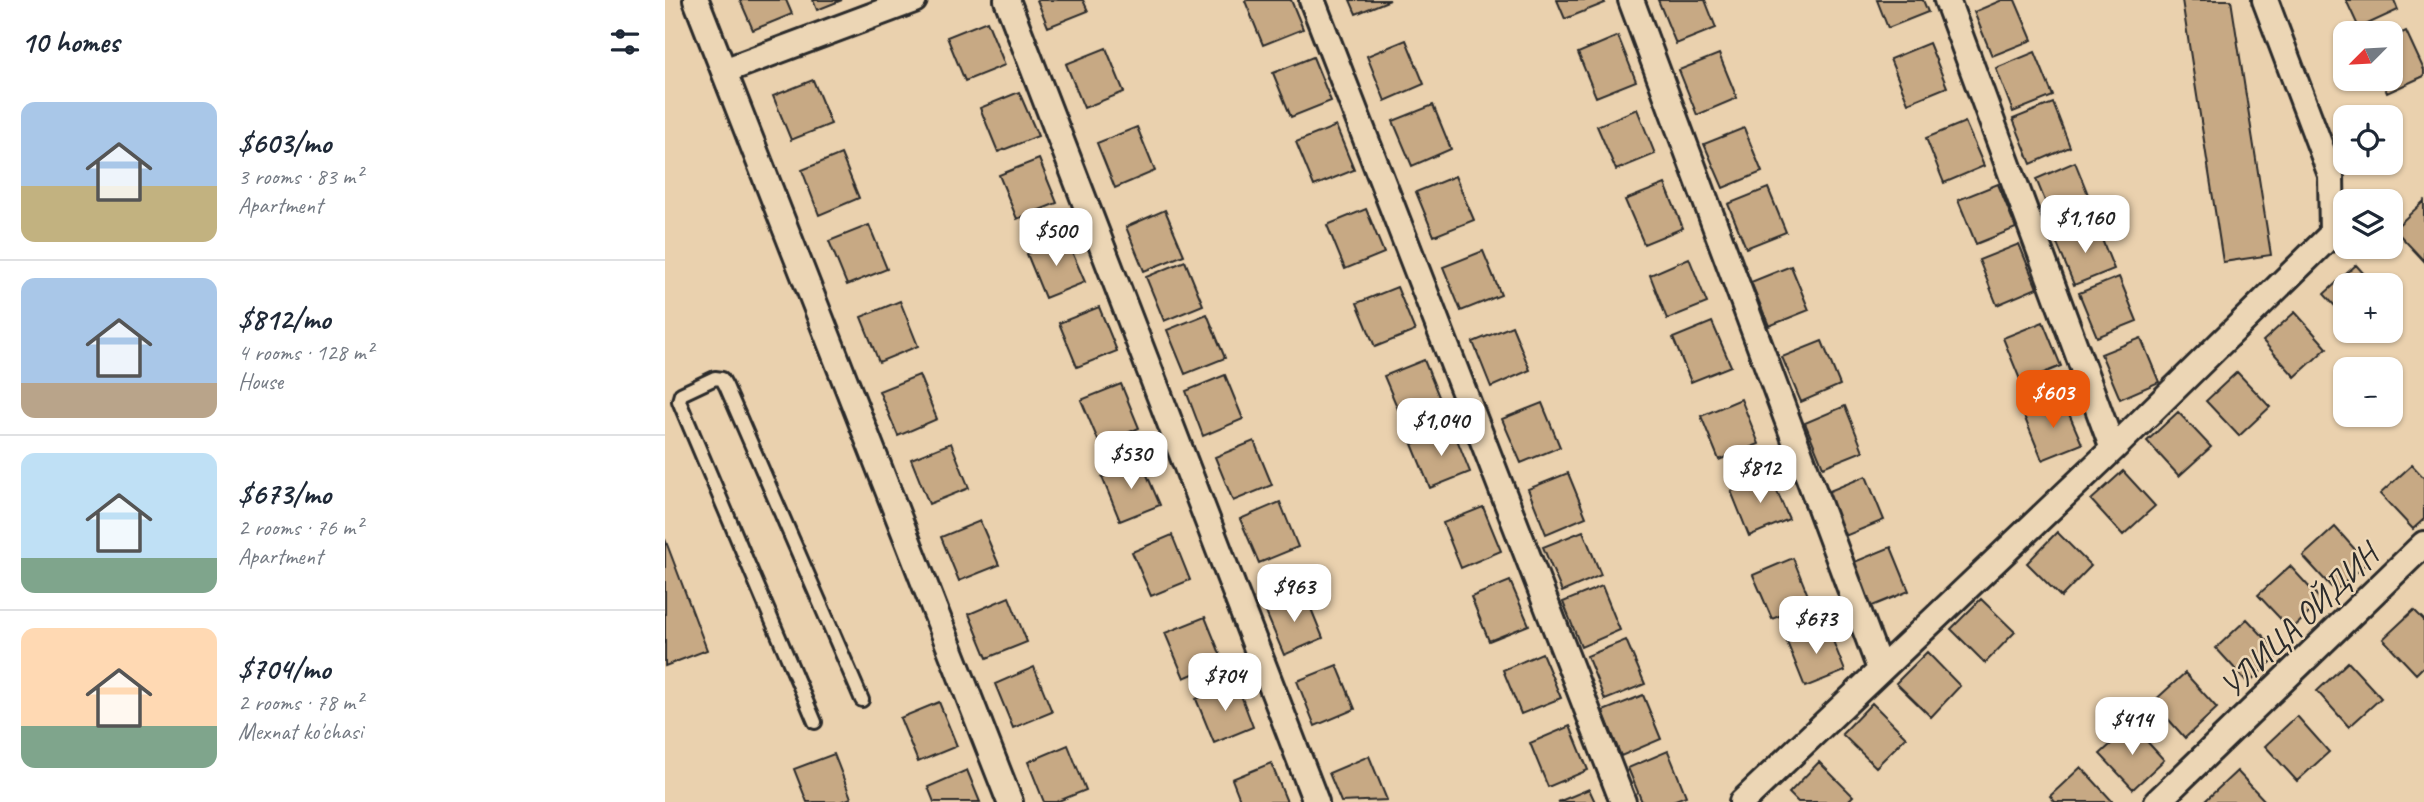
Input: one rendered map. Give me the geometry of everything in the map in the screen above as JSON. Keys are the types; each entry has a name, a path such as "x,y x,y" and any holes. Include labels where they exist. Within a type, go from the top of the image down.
{"street":[{"path":"696,0 1010,802"},
{"path":"724,71 914,0"},
{"path":"1007,0 1316,802"},
{"path":"1312,0 1623,802"},
{"path":"1631,0 1879,669"},
{"path":"1947,0 2113,449"},
{"path":"1744,802 1879,669 2113,449 2332,234 2331,175 2265,0"},
{"name":"УЛИЦА ОЙДИН","path":"2157,802 2424,544"}],"lane":[{"path":"815,722 679,401 681,394 715,378 722,379 726,386 862,700"}],"building":[{"path":"740,0 786,0 792,14 753,30"},
{"path":"813,0 842,0 817,10"},
{"path":"1037,0 1083,0 1088,11 1048,27"},
{"path":"1291,0 1303,29 1263,45 1245,1"},
{"path":"1350,0 1390,0 1356,14"},
{"path":"1557,0 1603,0 1605,3 1565,19"},
{"path":"1658,0 1705,0 1716,28 1676,44"},
{"path":"1877,0 1923,0 1928,12 1888,28"},
{"path":"2002,0 2015,0 2032,40 1992,56 1974,12"},
{"path":"2182,0 2231,0 2271,255 2223,262"},
{"path":"2346,0 2394,0 2398,10 2374,21 2356,21"},
{"path":"987,21 1005,65 965,81 947,37"},
{"path":"2406,31 2424,70 2424,76 2403,86 2403,32"},
{"path":"1618,36 1636,81 1596,97 1578,53"},
{"path":"1406,40 1424,84 1385,101 1367,56"},
{"path":"1929,43 1947,87 1908,103 1890,59"},
{"path":"1106,48 1124,92 1084,108 1066,64"},
{"path":"2035,52 2053,96 2013,112 1996,68"},
{"path":"1719,54 1737,98 1697,115 1679,70"},
{"path":"1313,57 1331,101 1291,117 1273,73"},
{"path":"813,80 831,124 791,140 773,96"},
{"path":"1019,92 1038,136 998,152 980,108"},
{"path":"2053,103 2070,147 2031,164 2013,119"},
{"path":"1433,105 1451,149 1412,166 1393,121"},
{"path":"1637,109 1655,154 1616,170 1597,126"},
{"path":"1965,122 1984,166 1944,183 1926,138"},
{"path":"1336,126 1354,170 1314,186 1296,142"},
{"path":"1137,127 1155,171 1115,188 1097,143"},
{"path":"1744,128 1762,172 1723,188 1704,144"},
{"path":"841,154 859,198 819,215 802,170"},
{"path":"1039,159 1057,203 1017,219 999,175"},
{"path":"2075,162 2093,207 2054,223 2036,179"},
{"path":"1455,176 1474,220 1434,236 1416,192"},
{"path":"1665,184 1683,228 1644,244 1625,200"},
{"path":"1998,184 2016,228 1976,244 1958,200"},
{"path":"1768,188 1786,232 1746,248 1728,204"},
{"path":"2424,201 2424,261 2403,239 2403,221"},
{"path":"1366,209 1384,253 1345,269 1327,225"},
{"path":"1165,210 1184,255 1144,271 1126,227"},
{"path":"869,225 887,269 847,285 829,241"},
{"path":"2096,225 2114,269 2074,285 2056,241"},
{"path":"1066,238 1085,282 1045,298 1027,254"},
{"path":"2019,244 2037,288 1997,305 1979,260"},
{"path":"1483,251 1501,295 1461,311 1443,267"},
{"path":"1689,258 1707,303 1667,319 1650,275"},
{"path":"1185,261 1203,305 1164,321 1146,277"},
{"path":"2356,265 2363,273 2347,273"},
{"path":"1791,266 1809,310 1769,326 1751,282"},
{"path":"2119,277 2137,321 2097,337 2079,293"},
{"path":"2333,286 2333,304 2324,294"},
{"path":"1397,287 1415,331 1375,347 1357,303"},
{"path":"900,301 918,346 879,362 861,317"},
{"path":"1099,307 1117,351 1077,367 1059,323"},
{"path":"2295,312 2327,348 2295,377 2263,341"},
{"path":"1207,314 1225,358 1185,374 1167,330"},
{"path":"1712,322 1731,366 1691,382 1673,338"},
{"path":"2043,322 2061,366 2021,382 2003,338"},
{"path":"1512,326 1530,370 1491,387 1473,342"},
{"path":"2141,338 2159,382 2120,399 2101,354"},
{"path":"1822,341 1840,385 1801,402 1782,357"},
{"path":"1424,360 1442,404 1403,421 1384,376"},
{"path":"2237,372 2270,407 2239,436 2206,401"},
{"path":"919,375 937,419 898,436 879,391"},
{"path":"1225,375 1243,419 1203,436 1186,391"},
{"path":"1121,384 1139,428 1100,445 1081,400"},
{"path":"1741,399 1759,444 1719,460 1701,416"},
{"path":"2063,400 2082,444 2042,460 2024,416"},
{"path":"1542,403 1560,447 1521,463 1502,419"},
{"path":"1845,406 1863,451 1823,467 1805,423"},
{"path":"2178,412 2211,447 2179,476 2147,441"},
{"path":"1452,427 1470,472 1430,488 1412,444"},
{"path":"1254,441 1272,485 1233,501 1215,457"},
{"path":"951,443 969,488 929,504 911,459"},
{"path":"1141,461 1160,505 1120,521 1102,477"},
{"path":"2412,465 2424,478 2424,519 2413,529 2380,494"},
{"path":"2123,471 2155,506 2123,535 2091,500"},
{"path":"1568,473 1586,517 1546,534 1528,489"},
{"path":"1770,475 1789,519 1749,536 1731,491"},
{"path":"1866,476 1884,520 1845,536 1827,492"},
{"path":"1280,502 1298,547 1259,563 1240,519"},
{"path":"1483,507 1501,551 1461,568 1443,523"},
{"path":"980,521 999,565 959,581 941,537"},
{"path":"2335,527 2367,563 2335,591 2303,556"},
{"path":"1583,531 1601,575 1562,592 1543,547"},
{"path":"2057,532 2091,566 2061,597 2027,563"},
{"path":"1172,535 1190,580 1151,596 1132,552"},
{"path":"665,539 707,650 665,666"},
{"path":"1891,547 1909,591 1870,607 1852,563"},
{"path":"1793,558 1811,603 1772,619 1753,575"},
{"path":"2290,566 2322,601 2291,630 2258,595"},
{"path":"1510,581 1529,625 1489,641 1471,597"},
{"path":"1602,586 1620,630 1581,647 1563,602"},
{"path":"1305,594 1323,638 1284,655 1265,610"},
{"path":"1009,597 1027,642 987,658 969,614"},
{"path":"1981,599 2015,632 1985,663 1951,629"},
{"path":"2414,610 2424,620 2424,666 2416,674 2383,639"},
{"path":"1205,617 1223,661 1184,678 1165,633"},
{"path":"2247,619 2280,654 2248,683 2216,648"},
{"path":"1827,626 1845,671 1805,687 1787,642"},
{"path":"1626,640 1645,684 1605,700 1587,656"},
{"path":"1927,652 1960,686 1931,717 1896,683"},
{"path":"1542,653 1561,698 1521,714 1503,670"},
{"path":"2348,662 2381,698 2349,727 2317,691"},
{"path":"1337,665 1355,709 1315,726 1297,681"},
{"path":"1034,667 1052,712 1013,728 995,684"},
{"path":"2185,673 2217,708 2185,738 2153,702"},
{"path":"1236,682 1253,727 1214,743 1196,699"},
{"path":"1643,695 1661,739 1621,756 1603,711"},
{"path":"939,702 957,746 918,762 900,718"},
{"path":"1872,703 1906,737 1876,767 1842,734"},
{"path":"2297,716 2329,752 2297,781 2265,746"},
{"path":"2132,725 2164,760 2133,789 2100,754"},
{"path":"1570,726 1588,770 1548,787 1530,743"},
{"path":"1068,745 1086,790 1056,802 1044,802 1028,762"},
{"path":"1668,751 1686,796 1670,802 1642,802 1628,768"},
{"path":"834,754 851,798 841,802 807,802 794,769"},
{"path":"1369,756 1387,800 1341,802 1329,773"},
{"path":"1819,762 1853,796 1847,802 1798,802 1789,793"},
{"path":"1271,763 1287,802 1241,802 1232,779"},
{"path":"2081,767 2113,802 2055,802 2050,796"},
{"path":"967,770 980,802 934,802 928,787"},
{"path":"2237,771 2266,802 2206,800"},
{"path":"1589,789 1595,802 1558,802"}]}
